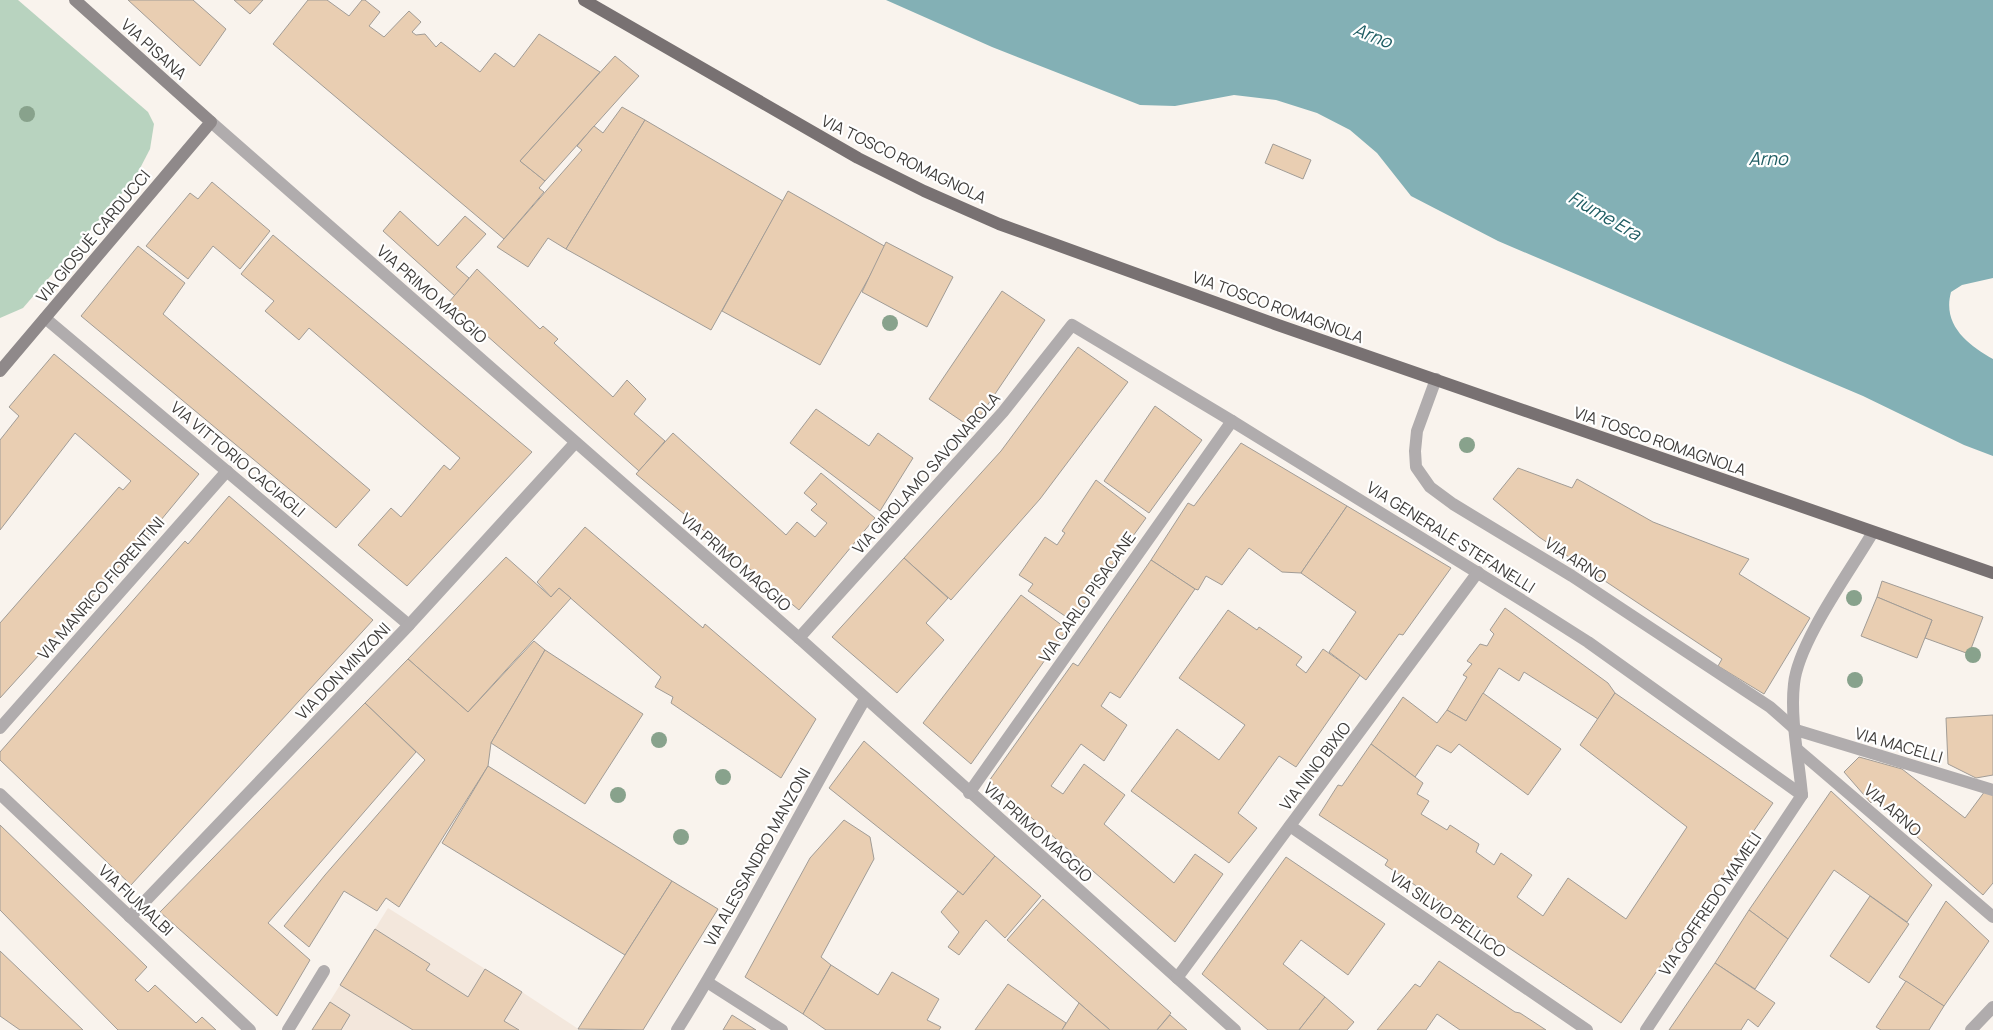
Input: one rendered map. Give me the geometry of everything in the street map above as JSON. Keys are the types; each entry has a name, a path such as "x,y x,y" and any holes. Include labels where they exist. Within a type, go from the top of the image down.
{"main road":[{"name":"VIA TOSCO ROMAGNOLA","path":"584,0 858,158 924,191 1031,237 1993,573"}],"street":[{"name":"VIA PISANA","path":"75,0 212,122"},
{"name":"VIA GIOSUÈ CARDUCCI","path":"0,371 212,122"},
{"name":"VIA PRIMO MAGGIO","path":"212,122 799,638 969,793 1235,1030"},
{"name":"VIA VITTORIO CACIAGLI","path":"45,318 409,625"},
{"name":"VIA GENERALE STEFANELLI","path":"1072,325 1478,572 1588,642 1802,795"},
{"name":"VIA GIROLAMO SAVONAROLA","path":"799,638 1003,412 1072,325"},
{"name":"VIA ARNO","path":"1436,379 1417,431 1415,451 1416,467 1430,487 1453,504 1572,576 1757,698 1796,730"},
{"name":"VIA CARLO PISACANE","path":"969,793 1232,421"},
{"name":"VIA DON MINZONI","path":"130,917 409,625 575,443"},
{"name":"VIA MANRICO FIORENTINI","path":"0,728 227,470"},
{"path":"1802,795 1793,701 1796,670 1827,606 1873,532"},
{"name":"VIA NINO BIXIO","path":"1178,978 1478,572"},
{"name":"VIA ALESSANDRO MANZONI","path":"677,1030 707,982 865,699"},
{"name":"VIA MACELLI","path":"1796,730 1993,790"},
{"name":"VIA ARNO","path":"1798,750 1993,917"},
{"name":"VIA FIUMALBI","path":"0,794 250,1030"},
{"name":"VIA GOFFREDO MAMELI","path":"1646,1030 1802,795"},
{"name":"VIA SILVIO PELLICO","path":"1290,826 1586,1030"},
{"path":"288,1030 324,972"},
{"path":"707,982 782,1030"},
{"path":"1971,1030 1993,1007"}],"shaded area":[{"path":"388,908 522,992 580,1030 312,1030"}],"green space":[{"path":"0,0 18,0 148,112 154,124 150,149 135,178 23,308 0,318"}],"water":[{"name":"Arno","path":"886,0 1993,0 1993,278 1962,285 1951,292 1949,304 1950,314 1959,333 1993,359 1993,456 1964,445 1863,396 1498,241 1411,196 1377,153 1350,130 1317,113 1276,100 1234,95 1175,106 1140,105 992,47"}],"building":[{"path":"128,0 193,0 226,29 200,66"},
{"path":"234,0 263,0 250,14"},
{"path":"308,0 327,0 349,16 362,0 365,0 380,12 369,26 384,37 409,11 421,22 412,32 416,35 425,34 436,47 441,42 480,72 495,53 514,67 539,34 600,72 520,161 545,181 539,188 544,192 504,239 273,44"},
{"path":"615,56 639,76 545,181 520,161"},
{"path":"622,107 645,120 566,249 548,238 528,267 497,247 582,150 577,146 594,126 603,133"},
{"path":"645,120 783,201 711,330 566,249"},
{"path":"1273,144 1311,160 1303,179 1265,163"},
{"path":"212,182 270,231 240,269 213,246 188,279 146,246 190,193 198,199"},
{"path":"788,191 886,247 820,365 722,311"},
{"path":"400,211 438,246 465,216 486,234 456,267 469,278 455,296 383,231"},
{"path":"273,235 532,452 407,586 358,545 391,508 401,517 444,465 450,470 460,458 309,328 299,340 265,311 274,301 241,274"},
{"path":"886,242 953,277 927,327 862,292"},
{"path":"138,246 185,283 163,314 370,490 336,528 81,316"},
{"path":"477,269 540,329 543,326 558,339 554,343 613,397 627,380 646,399 634,414 665,441 639,471 449,302"},
{"path":"1002,291 1045,320 972,428 929,399"},
{"path":"1078,347 1128,382 1040,499 951,600 904,558 1001,451"},
{"path":"54,354 199,474 156,526 0,698 0,623 119,487 123,490 131,481 75,433 0,530 0,440 19,416 9,407"},
{"path":"1155,406 1202,440 1149,513 1104,481"},
{"path":"816,409 869,446 878,433 913,458 880,511 790,443"},
{"path":"673,433 786,535 797,522 815,537 827,523 811,510 817,504 804,493 821,473 875,518 799,610 636,474"},
{"path":"1241,443 1347,506 1301,573 1282,572 1249,548 1222,585 1206,576 1198,590 1151,560 1188,503 1194,506"},
{"path":"1518,468 1572,488 1577,479 1653,522 1749,559 1739,574 1810,618 1764,694 1718,666 1722,659 1539,537 1493,499"},
{"path":"1096,480 1146,518 1079,611 1074,609 1068,618 1028,591 1033,584 1019,575 1045,537 1057,545 1065,533 1062,531"},
{"path":"229,496 373,620 131,885 0,760 0,752 185,541 188,544"},
{"path":"1347,506 1451,568 1403,635 1399,634 1366,680 1329,652 1356,612 1301,573"},
{"path":"585,527 703,628 705,624 816,719 781,778 671,703 673,697 655,687 661,677 559,588 551,597 537,582"},
{"path":"506,557 551,597 559,588 571,598 468,712 408,659"},
{"path":"904,558 948,598 926,623 944,640 897,693 832,637"},
{"path":"1151,560 1195,589 1120,698 1110,692 1101,706 1127,725 1104,761 1081,744 1051,786 1063,794 1084,764 1125,795 1104,824 1174,883 1195,854 1223,874 1175,942 989,781 1073,663 1078,666"},
{"path":"1882,581 1983,617 1969,654 1925,638 1932,620 1877,597"},
{"path":"1021,595 1067,629 971,764 923,723"},
{"path":"1877,597 1932,620 1917,658 1861,636"},
{"path":"1505,608 1608,683 1615,693 1598,719 1524,672 1519,681 1499,668 1466,721 1447,710 1467,677 1463,675 1472,664 1467,661 1480,644 1487,646 1494,634 1490,630"},
{"path":"1228,610 1257,630 1259,627 1302,657 1296,665 1306,673 1323,649 1360,675 1296,767 1279,756 1238,813 1257,828 1229,863 1131,791 1177,729 1219,760 1245,725 1179,678"},
{"path":"534,641 545,650 491,743 488,766 399,907 386,898 377,911 344,891 309,947 284,926 325,875 425,760 365,703 408,659 468,712"},
{"path":"545,650 643,714 585,804 491,743"},
{"path":"1483,693 1561,749 1528,795 1459,744 1451,753 1437,745 1415,777 1371,744 1403,697 1437,723 1447,710 1466,721"},
{"path":"1615,693 1773,803 1621,1023 1385,865 1388,860 1319,815 1338,785 1342,786 1371,744 1423,783 1417,794 1429,801 1421,814 1447,830 1450,825 1479,844 1476,852 1494,865 1501,853 1532,875 1517,897 1543,916 1568,878 1626,919 1687,827 1580,745"},
{"path":"365,703 416,752 268,923 310,960 277,1016 160,912"},
{"path":"1993,715 1993,775 1976,778 1948,764 1946,718"},
{"path":"864,741 995,856 963,895 829,788"},
{"path":"1859,757 1902,769 1965,818 1985,791 1993,794 1993,883 1983,895 1874,799 1871,803 1844,772"},
{"path":"488,766 672,881 625,955 442,843"},
{"path":"1831,791 1932,885 1907,922 1834,870 1788,939 1749,910"},
{"path":"844,820 870,837 874,859 821,957 831,965 803,1014 745,977 810,858"},
{"path":"0,825 147,967 135,980 148,992 155,985 196,1023 202,1017 216,1030 118,1030 0,910"},
{"path":"995,856 1041,896 1005,938 986,920 959,955 948,947 959,932 941,912 958,891 963,895"},
{"path":"1286,857 1385,924 1348,975 1301,940 1283,964 1325,997 1299,1030 1268,1030 1202,974"},
{"path":"672,881 718,909 643,1030 578,1029"},
{"path":"1870,896 1909,924 1869,983 1830,956"},
{"path":"1043,899 1171,1013 1157,1030 1110,1030 1007,940"},
{"path":"1946,901 1989,941 1944,1006 1899,977"},
{"path":"1749,910 1788,939 1755,989 1715,963"},
{"path":"375,929 430,964 426,970 468,997 485,969 522,992 504,1021 519,1030 413,1030 340,985"},
{"path":"0,951 83,1030 20,1030 0,1016"},
{"path":"1439,961 1515,1012 1520,1013 1546,1030 1460,1030 1437,1014 1426,1030 1377,1030 1415,984 1420,987"},
{"path":"1715,963 1775,1003 1758,1027 1748,1019 1741,1030 1669,1030"},
{"path":"831,965 878,995 892,972 939,999 927,1020 941,1027 939,1030 826,1030 803,1014"},
{"path":"1906,981 1944,1006 1929,1030 1881,1030 1876,1027"},
{"path":"1008,984 1066,1023 1062,1030 975,1030"},
{"path":"1325,997 1354,1022 1347,1030 1299,1030"},
{"path":"330,1002 350,1015 341,1030 312,1030"},
{"path":"1079,1003 1110,1030 1062,1030"},
{"path":"732,1015 756,1030 723,1030"},
{"path":"1170,1015 1187,1030 1157,1030"}],"water label":[{"name":"Fiume Era","path":"1605,215"}]}
